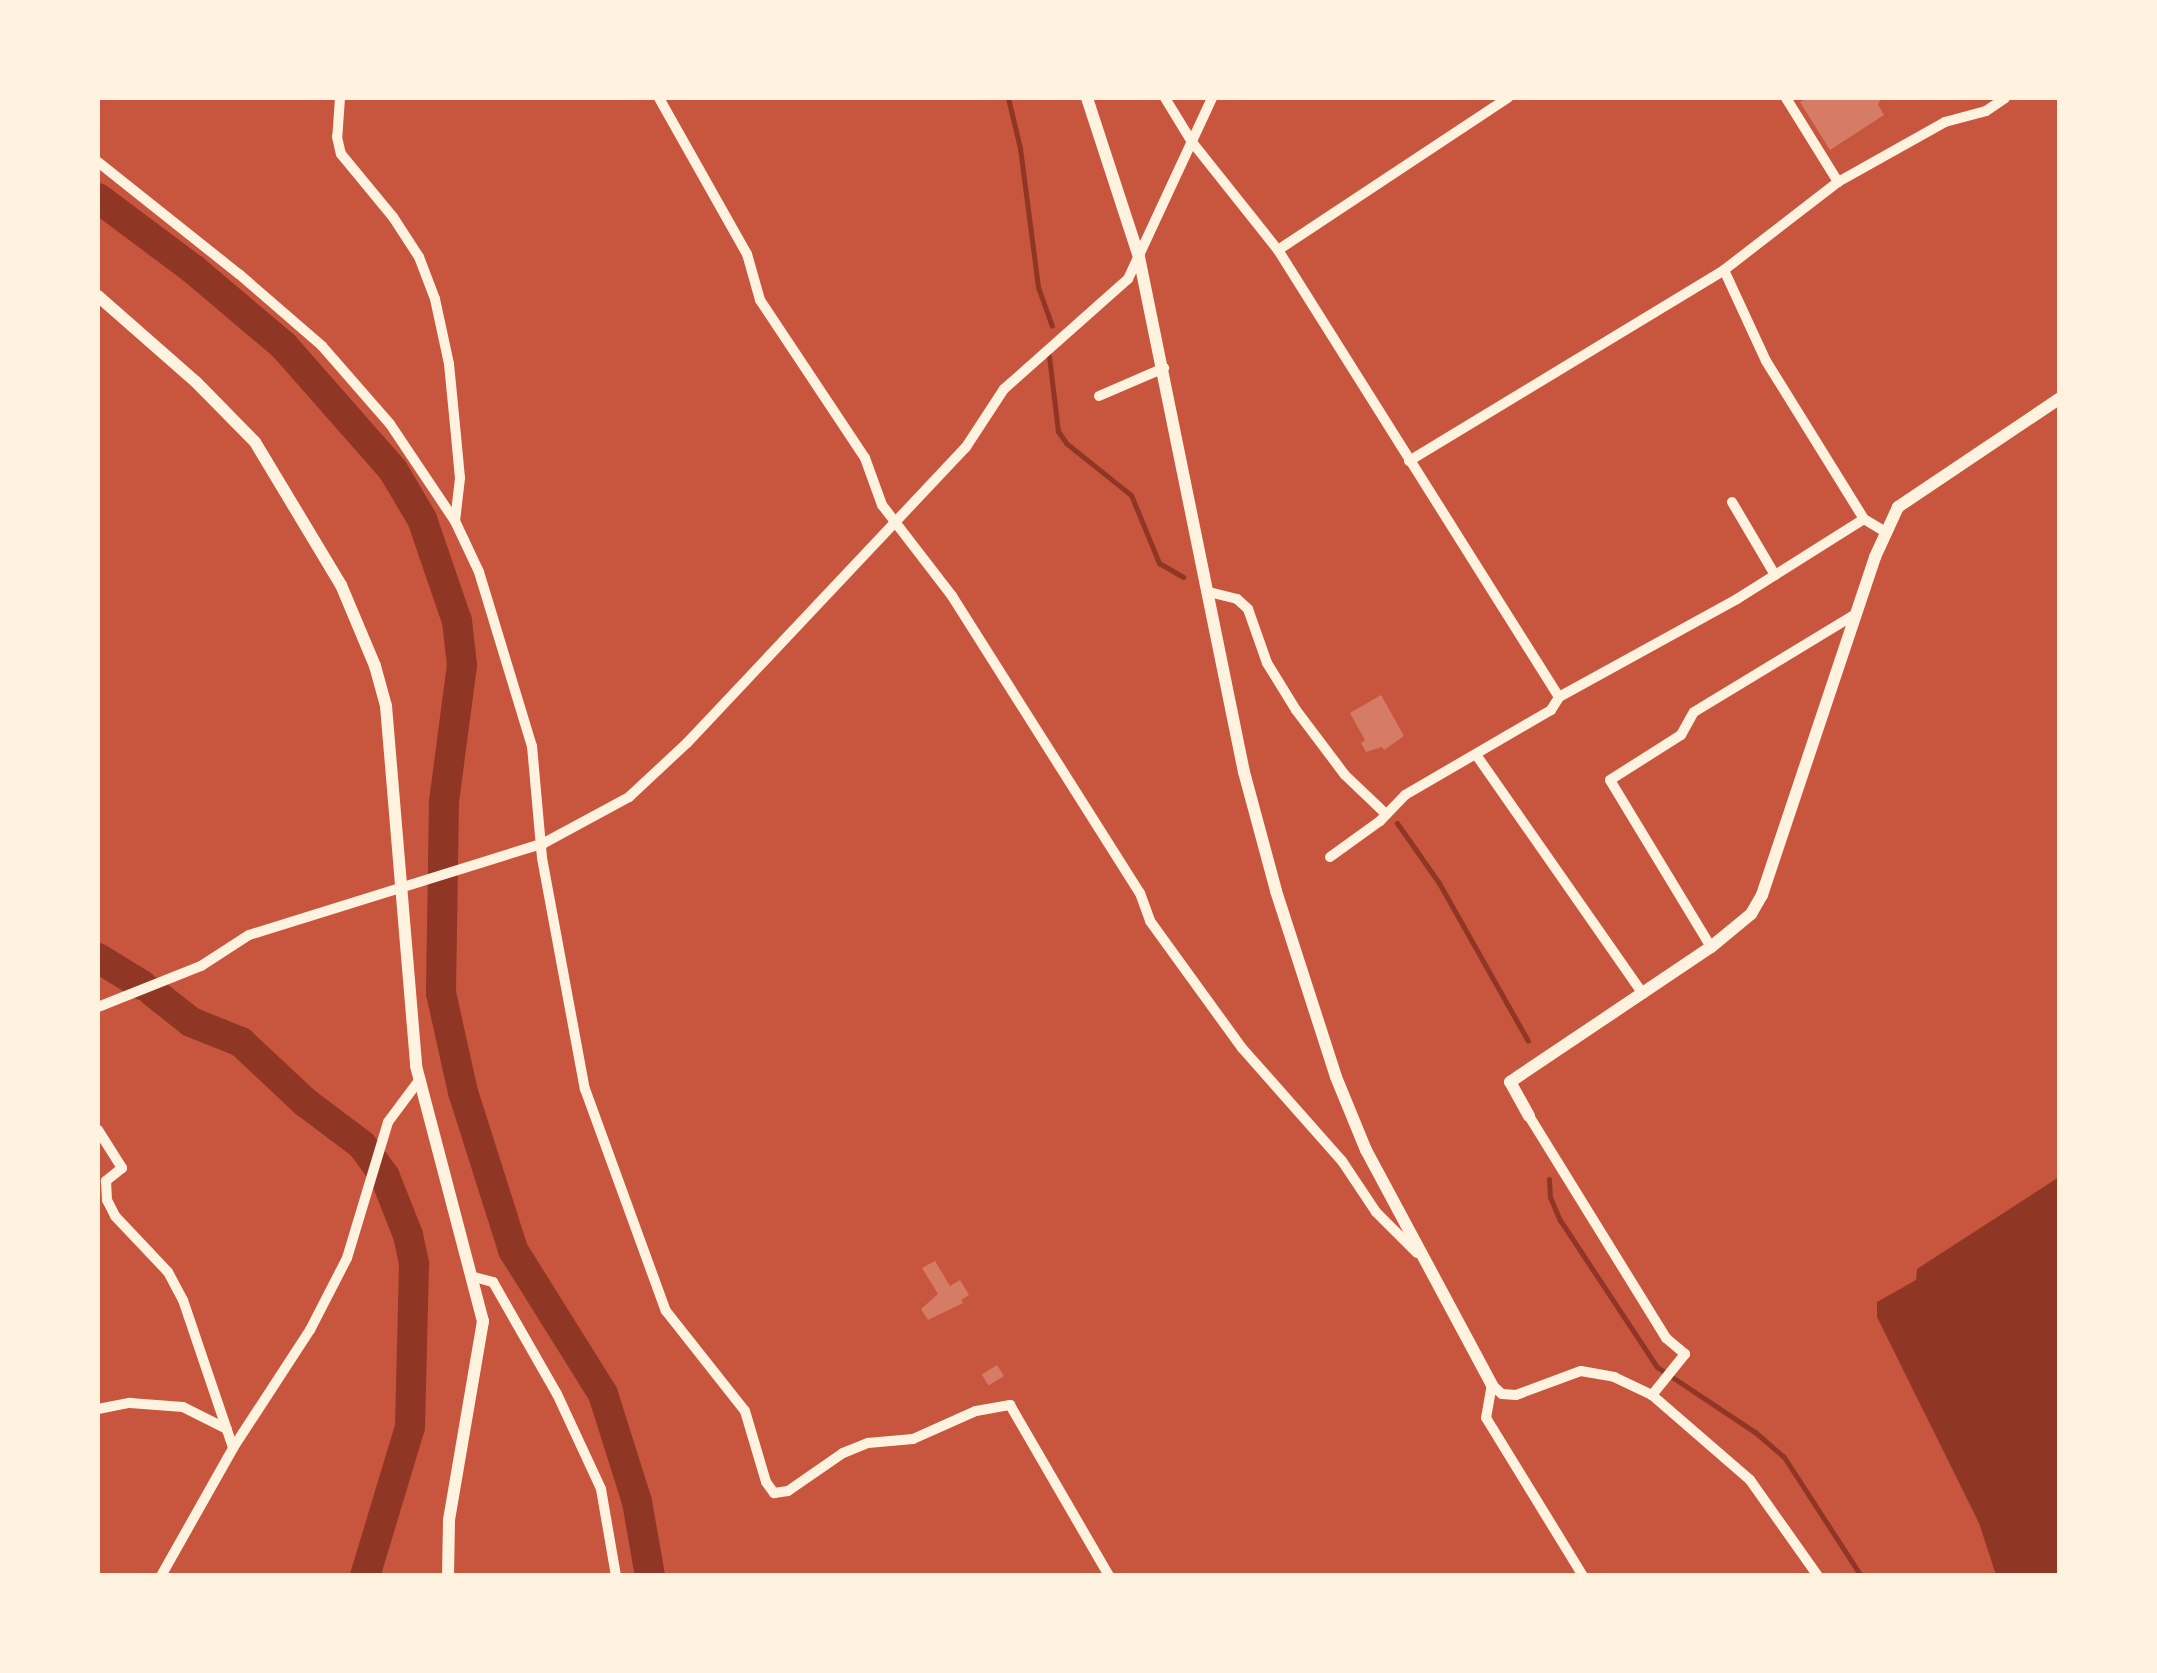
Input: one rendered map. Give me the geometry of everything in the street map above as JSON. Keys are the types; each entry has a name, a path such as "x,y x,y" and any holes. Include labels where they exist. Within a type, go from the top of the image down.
{"street":[{"path":"340,98 336,120 341,154 393,217 419,257 435,299 449,364 460,478 454,521"},
{"path":"1087,98 1139,258 1244,772 1276,892 1336,1078 1417,1253 1492,1385 1502,1394 1516,1396 1582,1371 1614,1377 1652,1395 1750,1480 1818,1576"},
{"path":"1166,98 1192,142 1278,250 1559,696"},
{"path":"98,1007 201,966 249,935 544,843 629,797 687,743 966,446 1004,389 1128,278 1212,98"},
{"path":"1278,250 1508,98"},
{"path":"1786,98 1838,182"},
{"path":"1410,462 1724,270 1838,182 1944,122 1986,111 2005,98"},
{"path":"664,99 747,254 760,300 850,432 894,522 952,596 1140,893 1150,921 1242,1048 1342,1161 1376,1212 1417,1253"},
{"path":"98,162 240,274 322,346 390,424 454,521 478,572 532,746 562,984 594,1116 666,1312 745,1411 766,1482 774,1493 788,1491 868,1442 913,1439 976,1411 1010,1405 1109,1576"},
{"path":"1724,270 1766,361 1864,518 1884,531"},
{"path":"98,296 196,382 255,442 341,585 369,650 386,706 410,885 410,1009 420,1079 483,1320 482,1345 449,1520 448,1576"},
{"path":"1099,396 1164,368"},
{"path":"1652,1395 1686,1354 1666,1338 1510,1082 1736,930 1762,895 1884,531 1908,496 2060,398"},
{"path":"1732,502 1775,575"},
{"path":"1330,857 1386,814 1404,795 1551,710 1559,696 1775,575 1864,518"},
{"path":"1208,592 1237,599 1248,608 1261,651 1296,710 1345,775 1386,814"},
{"path":"1712,947 1610,780 1681,735 1694,712 1856,614"},
{"path":"1477,756 1643,994"},
{"path":"161,1576 233,1448 310,1330 340,1273 388,1122 420,1079"},
{"path":"98,1130 122,1168 106,1181 107,1200 115,1216 168,1272 184,1300 233,1448"},
{"path":"474,1277 493,1282 558,1394 600,1489 616,1576"},
{"path":"1492,1385 1486,1418 1583,1576"},
{"path":"98,1408 160,1403 182,1407 227,1429"}],"shaded area":[{"path":"2059,1177 2059,1575 1996,1575 1979,1523 1877,1317 1877,1302 1916,1280 1917,1269"}],"building":[{"path":"1808,98 1881,98 1878,105 1884,115 1830,150 1800,102"},
{"path":"1381,695 1404,736 1384,750 1382,747 1366,752 1361,743 1365,740 1350,713"},
{"path":"935,1261 950,1286 960,1280 969,1295 961,1300 963,1303 928,1320 921,1309 938,1294 922,1268"},
{"path":"997,1365 1004,1376 989,1386 982,1375"}],"waterway":[{"path":"1008,98 1020,148 1038,287 1052,326"},
{"path":"98,198 193,269 284,346 393,470 422,519 457,621 462,665 444,801 441,993 463,1092 513,1250 603,1394 637,1502 650,1576"},
{"path":"1049,356 1058,431 1066,443 1131,495 1159,563 1183,577"},
{"path":"1397,823 1439,883 1528,1041"},
{"path":"98,958 142,985"},
{"path":"153,992 191,1022 241,1042 305,1102 362,1145 385,1177 408,1235 414,1264 410,1427 365,1576"},
{"path":"1549,1179 1550,1197 1560,1220 1657,1367 1755,1432 1784,1457 1861,1576"}]}
